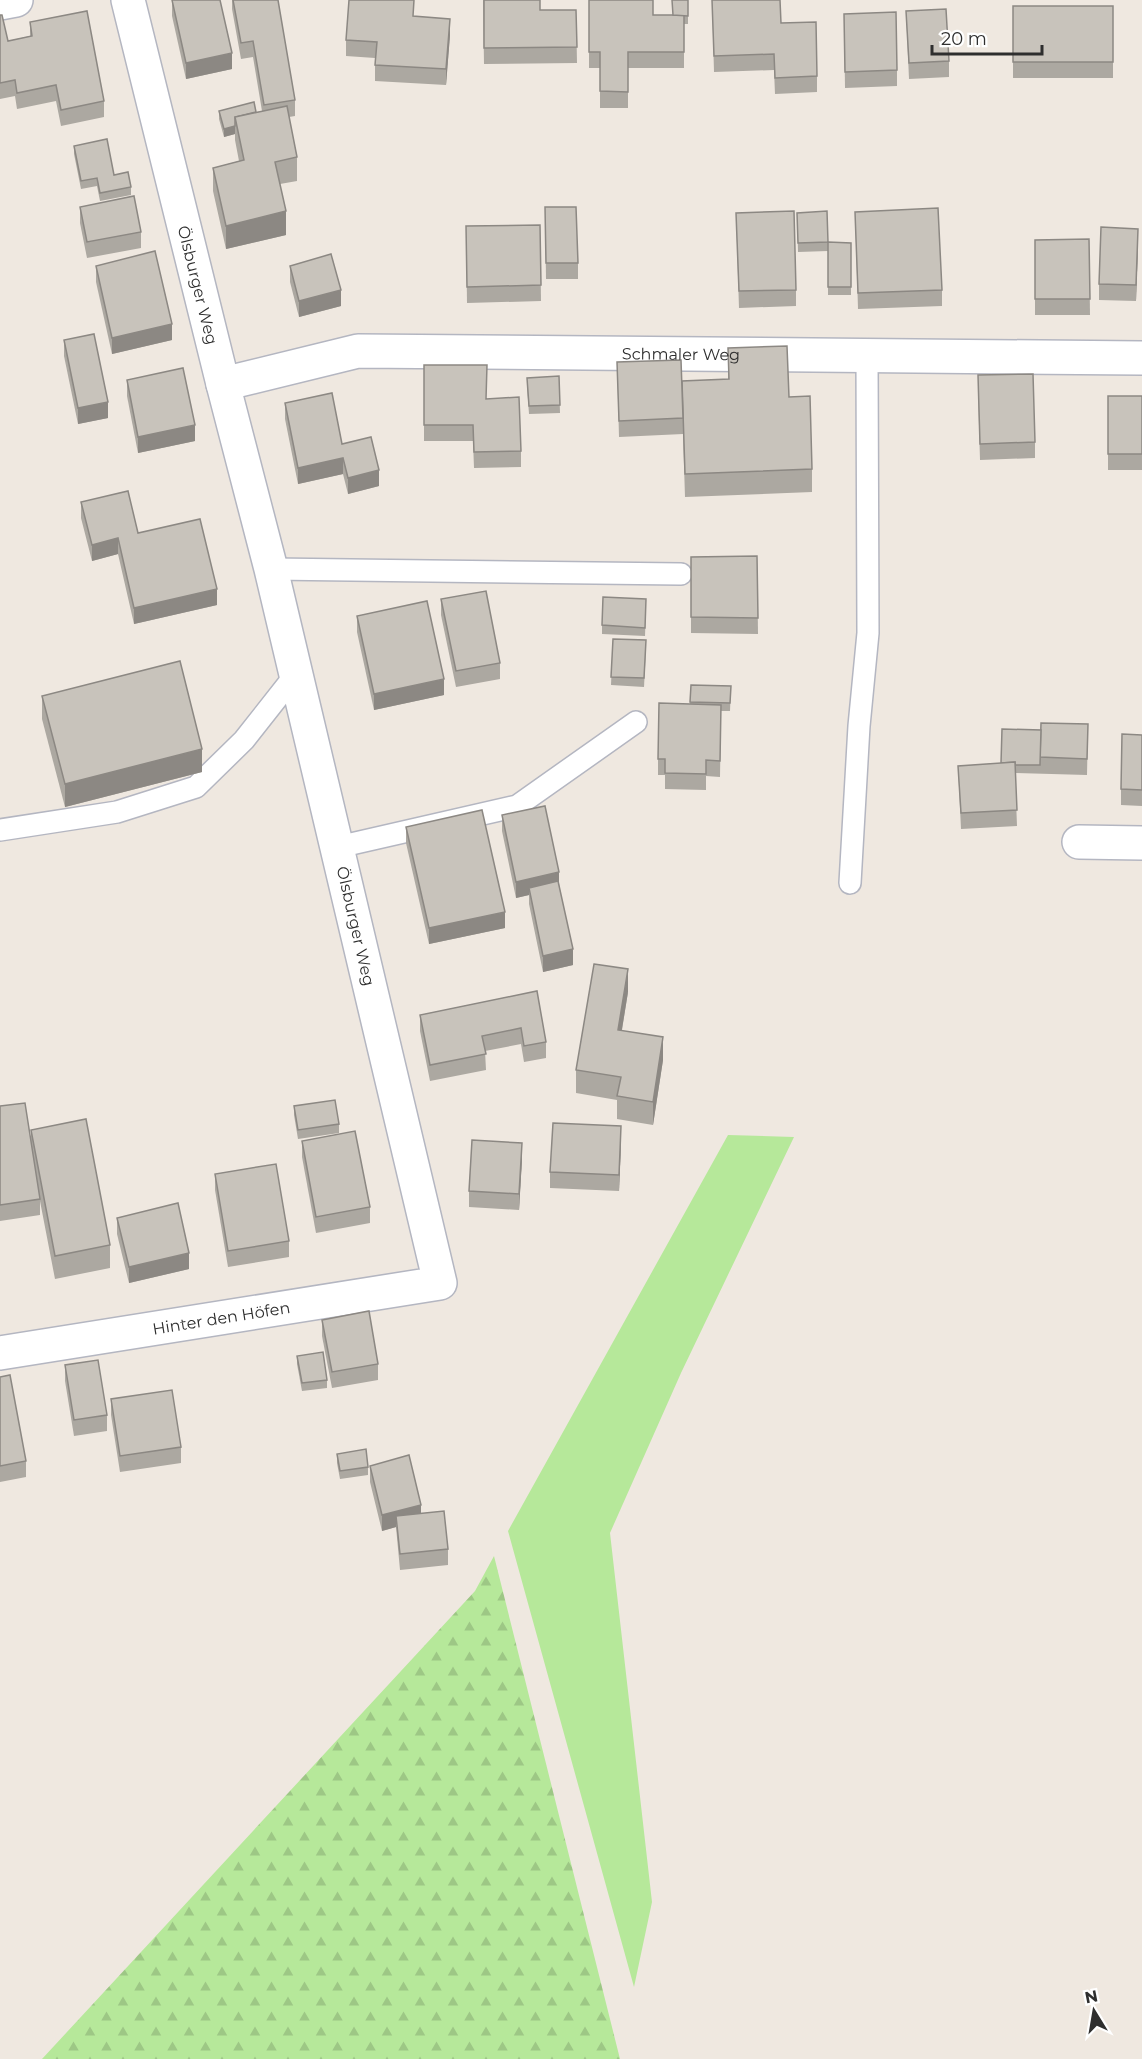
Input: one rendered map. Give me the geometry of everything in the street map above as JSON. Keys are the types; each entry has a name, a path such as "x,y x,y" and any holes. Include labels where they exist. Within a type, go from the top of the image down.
{"street":[{"path":"0,3 16,0"},
{"name":"Ölsburger Weg","path":"128,0 271,568 440,1283"},
{"name":"Schmaler Weg","path":"223,384 358,351 1142,358"},
{"path":"1079,842 1142,843"},
{"name":"Hinter den Höfen","path":"0,1353 440,1283"}],"lane":[{"path":"850,884 859,726 868,633 867,357"},
{"path":"271,568 681,574"},
{"path":"0,830 117,812 196,787 244,740 296,674"},
{"path":"338,847 517,806 636,722"}],"green space":[{"path":"728,1135 794,1137 681,1373 610,1533 652,1902 634,1987 508,1531"},
{"path":"494,1556 620,2059 42,2059 475,1591"}],"building":[{"path":"172,0 220,0 232,53 186,63"},
{"path":"233,0 278,0 295,100 264,105 253,41 241,43"},
{"path":"349,0 414,0 413,16 450,19 446,69 375,65 377,42 346,40"},
{"path":"484,0 540,0 540,10 576,10 577,47 484,48"},
{"path":"589,0 653,0 653,15 684,15 684,52 628,52 628,92 600,91 600,52 589,52"},
{"path":"672,0 688,0 688,16 673,15"},
{"path":"712,0 780,0 781,23 816,22 817,76 775,78 774,54 714,56"},
{"path":"1013,6 1113,6 1113,62 1013,62"},
{"path":"946,9 949,61 909,63 906,11"},
{"path":"87,11 104,101 61,110 56,85 17,93 15,80 0,83 0,15 2,15 8,41 32,36 30,22"},
{"path":"896,12 897,70 845,72 844,14"},
{"path":"254,102 256,112 235,117 235,126 224,129 219,111"},
{"path":"287,106 297,157 275,162 286,211 226,226 213,168 244,160 235,117"},
{"path":"107,139 114,175 128,172 131,187 100,193 97,178 81,181 74,146"},
{"path":"134,196 141,232 87,242 80,207"},
{"path":"545,207 576,207 578,263 546,263"},
{"path":"938,208 942,290 858,293 855,212"},
{"path":"794,211 796,290 739,291 736,213"},
{"path":"827,211 828,242 798,243 797,213"},
{"path":"540,225 541,285 467,287 466,226"},
{"path":"1101,227 1138,229 1136,285 1099,284"},
{"path":"1089,239 1090,299 1035,299 1035,240"},
{"path":"828,242 851,243 851,287 828,287"},
{"path":"155,251 172,324 112,338 96,266"},
{"path":"331,254 341,290 299,301 290,266"},
{"path":"94,334 108,402 78,408 64,340"},
{"path":"787,346 789,397 810,396 812,469 685,474 682,381 729,379 728,348"},
{"path":"681,360 683,418 619,421 617,362"},
{"path":"424,365 487,365 486,399 519,397 521,451 474,452 473,425 424,425"},
{"path":"183,368 195,425 138,437 127,380"},
{"path":"1033,374 1035,442 980,444 978,375"},
{"path":"559,376 560,405 529,406 527,378"},
{"path":"332,393 342,444 371,437 379,470 348,478 343,458 298,468 285,403"},
{"path":"1108,396 1142,396 1142,454 1108,454"},
{"path":"128,491 138,533 200,519 217,589 134,608 118,538 92,545 81,502"},
{"path":"757,556 758,618 691,617 691,557"},
{"path":"486,591 500,663 456,671 441,599"},
{"path":"603,597 646,599 645,628 602,625"},
{"path":"427,601 444,679 374,694 357,616"},
{"path":"613,639 646,640 644,678 611,677"},
{"path":"180,661 202,749 65,784 42,696"},
{"path":"691,685 731,686 730,703 690,702"},
{"path":"659,703 721,705 720,761 706,760 706,774 665,773 665,759 658,759"},
{"path":"1041,723 1088,724 1087,759 1040,757"},
{"path":"1002,729 1041,730 1040,765 1001,763"},
{"path":"1122,734 1142,735 1142,790 1121,789"},
{"path":"1015,762 1017,810 961,813 958,766"},
{"path":"545,806 559,872 516,882 502,815"},
{"path":"482,810 505,912 429,928 406,827"},
{"path":"558,881 573,949 543,956 529,888"},
{"path":"594,964 628,969 618,1030 663,1037 653,1102 617,1096 621,1077 576,1070"},
{"path":"537,991 546,1042 524,1046 521,1028 482,1036 486,1054 430,1065 420,1015"},
{"path":"335,1100 339,1124 298,1130 294,1106"},
{"path":"25,1103 40,1199 0,1205 0,1106"},
{"path":"86,1119 110,1245 55,1256 31,1130"},
{"path":"553,1123 621,1126 619,1175 550,1172"},
{"path":"355,1131 370,1207 316,1217 302,1141"},
{"path":"472,1140 522,1143 519,1194 469,1191"},
{"path":"276,1164 289,1241 228,1251 215,1174"},
{"path":"178,1203 189,1253 129,1267 117,1218"},
{"path":"369,1311 378,1364 332,1372 322,1320"},
{"path":"323,1352 327,1380 302,1383 297,1356"},
{"path":"98,1360 107,1415 74,1420 65,1365"},
{"path":"10,1375 26,1461 0,1466 0,1377"},
{"path":"172,1390 181,1447 120,1456 111,1399"},
{"path":"366,1449 368,1467 340,1471 337,1454"},
{"path":"409,1455 421,1505 382,1515 370,1466"},
{"path":"444,1511 448,1549 400,1554 396,1516"}]}
